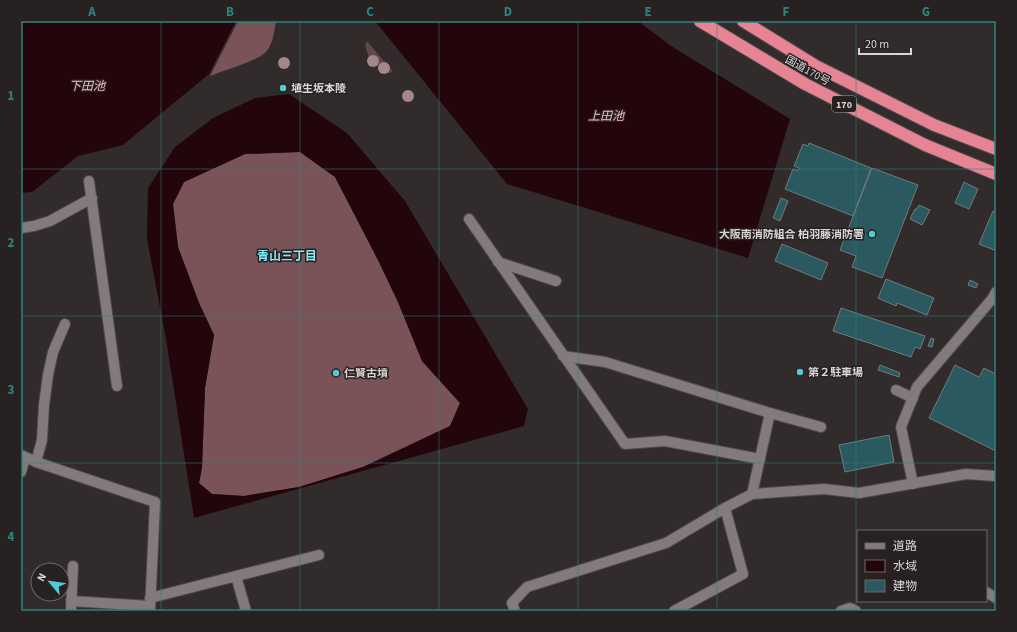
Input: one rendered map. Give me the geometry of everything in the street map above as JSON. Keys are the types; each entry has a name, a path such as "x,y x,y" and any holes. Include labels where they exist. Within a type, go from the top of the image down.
{"highway":[{"name":"国道170号","path":"700,21 805,84 925,145 996,174"},
{"name":"国道170号","path":"743,21 816,66 934,125 996,149"}],"street":[{"path":"89,181 117,386"},
{"path":"21,228 50,221 92,198"},
{"path":"469,219 625,444 665,441 760,459"},
{"path":"498,262 556,281"},
{"path":"913,484 901,427 917,387 987,305 996,292"},
{"path":"36,462 42,440 48,374 54,352 65,324"},
{"path":"563,356 605,362 770,413 821,427"},
{"path":"896,390 913,398"},
{"path":"752,494 770,413"},
{"path":"21,472 23,456 36,462 155,502 150,605"},
{"path":"515,611 512,603 527,586 666,543 725,508 752,494 824,489 859,493 966,474 996,476"},
{"path":"674,611 743,574 725,508"},
{"path":"73,566 71,606 150,605 236,576 319,554"},
{"path":"236,576 246,611"},
{"path":"987,593 996,598"},
{"path":"841,611 850,608 856,611"}],"shaded area":[{"path":"238,21 276,21 273,38 268,50 261,56 239,66 210,76"},
{"path":"367,41 393,72 388,73 373,62 365,45"},
{"path":"300,152 335,177 398,302 422,361 460,403 450,426 363,467 299,487 244,496 212,494 199,483 202,467 205,388 214,335 199,303 178,247 173,204 184,182 245,154"}],"water":[{"name":"下田池","path":"21,21 236,21 209,74 123,145 78,156 32,192 21,193"},
{"name":"上田池","path":"375,21 638,21 671,46 790,119 748,258 507,184"},
{"path":"289,94 347,133 405,201 528,409 524,426 194,518 166,339 147,239 148,188 175,147 213,118 255,98","holes":["300,152 335,177 398,302 422,361 460,403 450,426 363,467 299,487 244,496 212,494 199,483 202,467 205,388 214,335 199,303 178,247 173,204 184,182 245,154"]}],"building":[{"path":"809,143 871,168 853,216 785,189 793,169 798,171 799,168 794,166 803,144 808,146"},
{"path":"872,168 918,185 882,278 852,267 856,256 840,250"},
{"path":"964,182 978,189 969,209 955,203"},
{"path":"781,198 788,201 780,221 773,218"},
{"path":"919,205 930,210 922,225 910,219 915,209 917,209"},
{"path":"993,211 996,212 996,246 994,250 979,244"},
{"path":"782,244 828,263 821,280 775,261"},
{"path":"886,279 934,298 927,315 897,303 896,306 878,298"},
{"path":"970,280 978,284 976,288 968,285"},
{"path":"841,308 925,336 920,349 915,347 911,357 833,331"},
{"path":"931,338 934,339 932,347 928,346"},
{"path":"880,365 900,373 899,377 878,370"},
{"path":"955,365 979,377 984,368 996,374 996,451 929,418"},
{"path":"889,435 894,462 845,472 839,445"}],"place":[{"name":"埴生坂本陵","path":"283,88"},
{"name":"大阪南消防組合 柏羽藤消防署","path":"872,234"},
{"name":"第２駐車場","path":"800,372"},
{"name":"仁賢古墳","path":"336,373"}],"district":[{"name":"青山三丁目","path":"287,256"}]}
